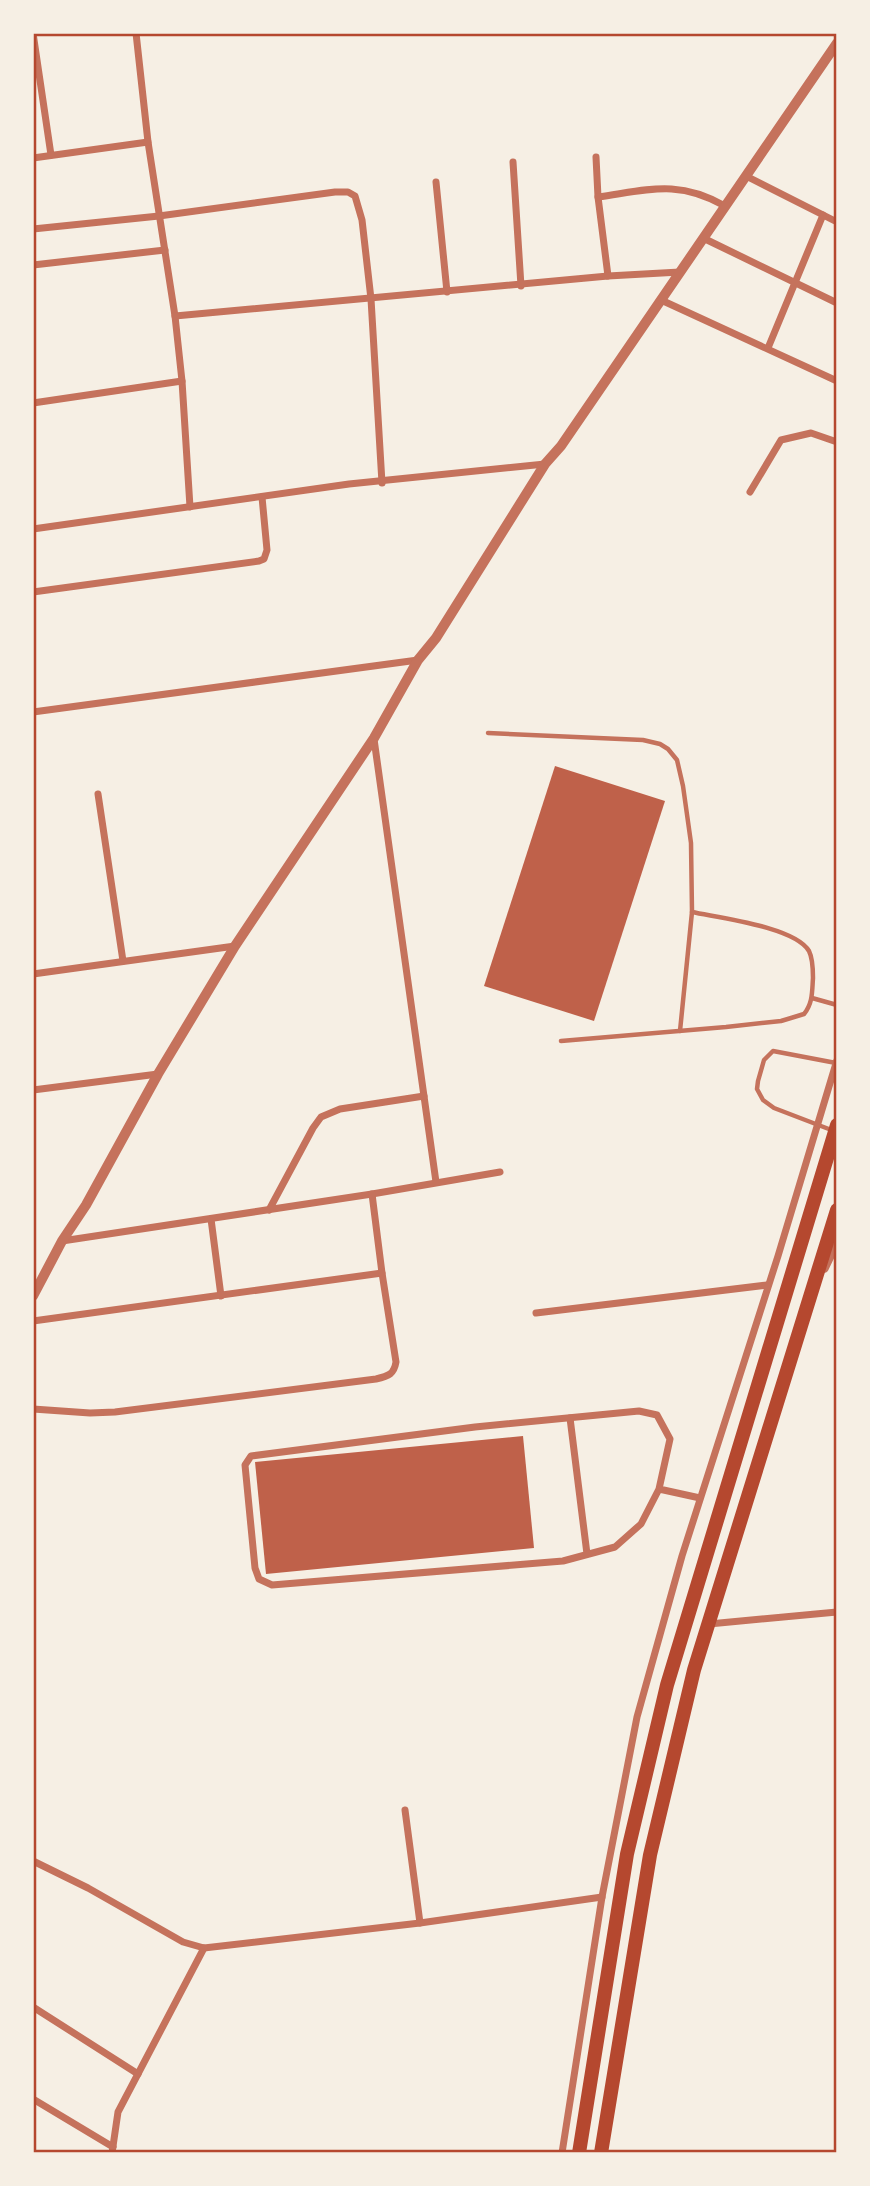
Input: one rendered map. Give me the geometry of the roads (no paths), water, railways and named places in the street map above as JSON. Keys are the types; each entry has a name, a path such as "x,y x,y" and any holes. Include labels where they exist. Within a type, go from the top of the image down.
{"highway":[{"path":"579,2153 627,1854 667,1685 836,1128"},
{"path":"601,2153 650,1856 694,1670 837,1210"}],"street":[{"path":"33,33 51,155"},
{"path":"136,33 148,142 175,316 190,507"},
{"path":"33,1296 158,1074 235,946 374,738 418,660 436,638 545,464 561,446 837,43"},
{"path":"33,158 148,142"},
{"path":"596,157 608,276"},
{"path":"513,162 521,286"},
{"path":"746,176 837,222"},
{"path":"436,182 447,292"},
{"path":"598,197 676,188 704,194 725,206"},
{"path":"33,229 159,216 335,192 348,192 355,196 359,203 372,299 382,483"},
{"path":"768,348 823,215"},
{"path":"703,238 837,303"},
{"path":"33,265 165,250"},
{"path":"175,316 608,276 680,272"},
{"path":"661,300 837,381"},
{"path":"33,403 182,381"},
{"path":"750,492 781,440 811,433 837,442"},
{"path":"33,529 349,484 382,483 545,464"},
{"path":"33,592 264,559 267,550 261,497"},
{"path":"33,712 418,660"},
{"path":"374,738 436,1182"},
{"path":"98,794 123,961"},
{"path":"33,974 235,946"},
{"path":"562,2153 602,1897 637,1717 700,1498 778,1256 836,1062"},
{"path":"33,1090 158,1074"},
{"path":"269,1210 321,1117 340,1109 424,1096"},
{"path":"62,1241 372,1195 500,1172"},
{"path":"33,1409 115,1412 390,1376 396,1362 372,1195"},
{"path":"211,1219 221,1296"},
{"path":"807,1305 837,1244"},
{"path":"33,1321 382,1273"},
{"path":"536,1313 767,1285"},
{"path":"639,1411 657,1415 670,1439 659,1489 641,1524 615,1547 563,1561 272,1585 258,1579 246,1465 251,1456 475,1427 570,1418 639,1411"},
{"path":"570,1418 587,1555"},
{"path":"659,1489 700,1498"},
{"path":"709,1624 837,1612"},
{"path":"405,1810 419,1923"},
{"path":"33,1861 89,1888 183,1942 204,1948 419,1923 602,1897"},
{"path":"33,2099 112,2150 118,2112 204,1948"},
{"path":"33,2007 138,2074"}],"lane":[{"path":"488,733 630,739 660,744 677,760 691,843 692,912 680,1031"},
{"path":"561,1041 680,1031 804,1014 812,999 813,966 809,952 801,943 787,934 692,912"},
{"path":"812,999 837,1004"},
{"path":"836,1062 779,1051 767,1055 757,1089 763,1100 774,1108 816,1125 836,1128"}]}
